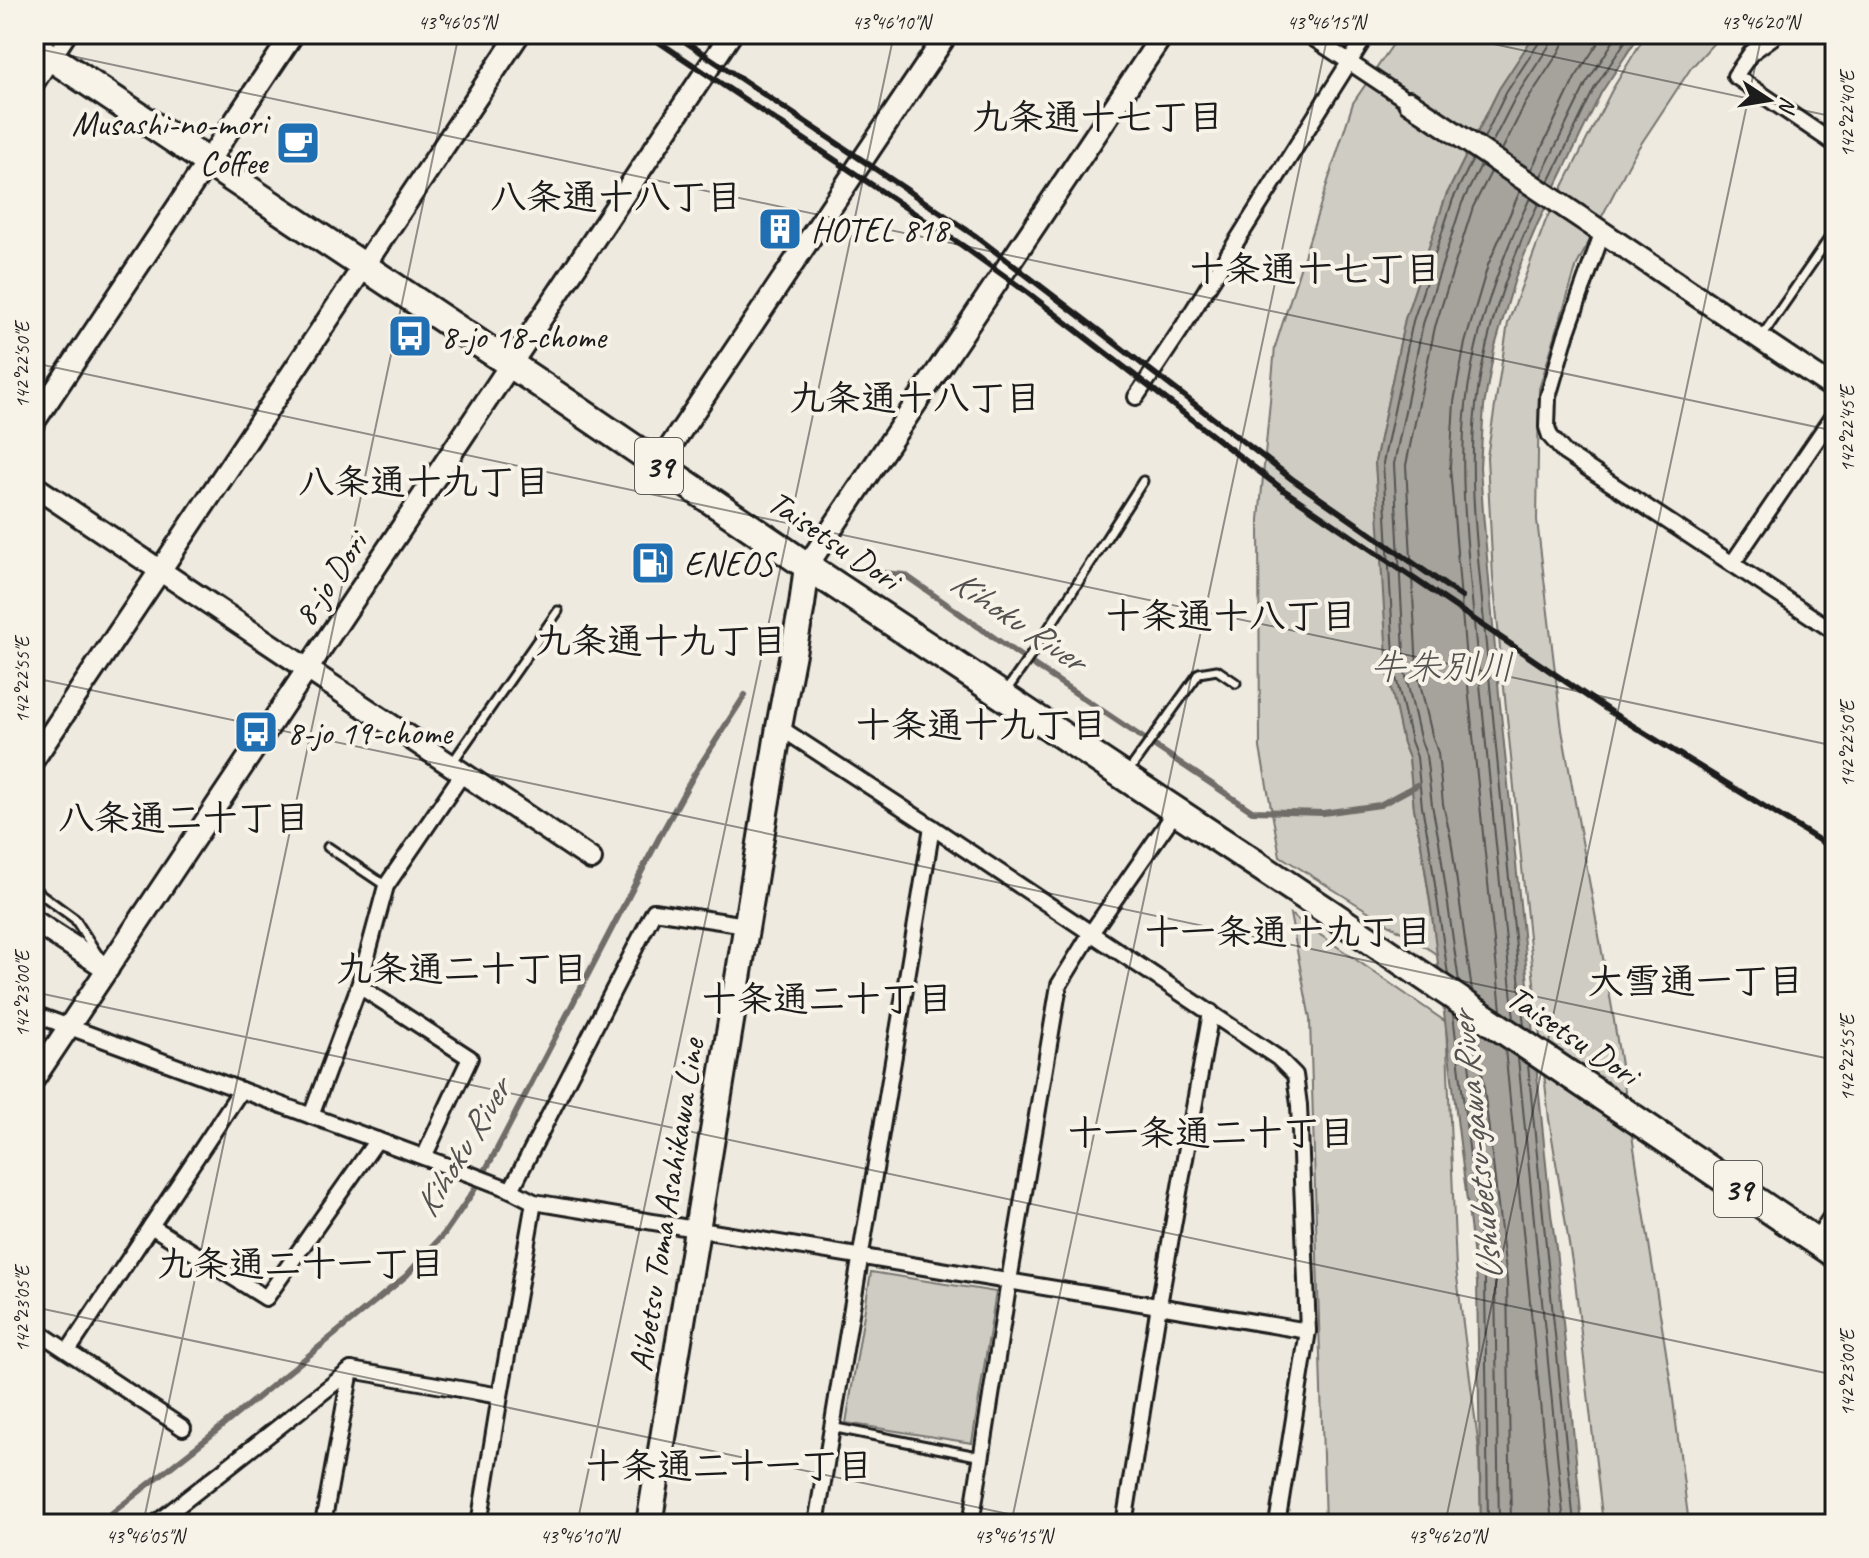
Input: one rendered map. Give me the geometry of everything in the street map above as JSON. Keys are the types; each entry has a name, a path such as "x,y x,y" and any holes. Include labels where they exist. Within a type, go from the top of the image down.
{"highway":[{"name":"Taisetsu Dori","path":"44,52 1825,1248"}],"main road":[{"name":"Aibetsu Toma Asahikawa Line","path":"649,1524 807,566"}],"street":[{"path":"34,87 44,52 69,34"},
{"path":"34,422 293,34"},
{"path":"34,759 519,34"},
{"name":"8-jo Dori","path":"34,1079 731,34"},
{"path":"658,465 947,34"},
{"path":"807,566 1163,34"},
{"path":"1307,34 1835,389"},
{"path":"1136,397 1367,34"},
{"path":"1777,34 1751,53 1735,76 1835,144"},
{"path":"1603,231 1554,371 1546,413 1550,436 1565,453 1835,632"},
{"path":"1732,564 1835,413"},
{"path":"34,486 591,859"},
{"path":"779,727 1211,1012 1278,1058 1295,1075 1299,1105 1308,1331 1277,1524"},
{"path":"311,1116 359,986 386,886 457,769"},
{"path":"971,1524 1059,985 1091,933 1176,811"},
{"path":"816,1524 932,827"},
{"path":"511,1190 654,911 746,925"},
{"path":"34,921 108,969"},
{"path":"359,986 470,1058 424,1157"},
{"path":"1124,1524 1211,1012"},
{"path":"34,1014 472,1175 534,1202 1308,1331"},
{"path":"68,1351 241,1090"},
{"path":"151,1226 266,1298 377,1140"},
{"path":"479,1524 534,1202"},
{"path":"1825,1248 1835,1211"},
{"path":"34,1329 183,1428"},
{"path":"155,1524 351,1370 500,1396"},
{"path":"323,1524 351,1370"}],"lane":[{"path":"1761,338 1835,230"},
{"path":"1003,696 1143,481"},
{"path":"457,769 558,611"},
{"path":"1125,777 1199,673 1217,670 1236,683"},
{"path":"328,847 386,886"},
{"path":"34,889 75,919 108,969"},
{"path":"831,1427 982,1457"}],"shaded area":[{"path":"1400,34 1535,34 1499,89 1446,196 1405,319 1375,462 1398,718 1409,758 1438,955 1280,856 1260,748 1259,520 1275,347 1353,103"},
{"path":"1646,34 1722,34 1691,68 1633,156 1577,265 1539,389 1537,520 1562,730 1612,1008 1671,1384 1689,1524 1603,1524 1575,1281 1549,1119 1529,937 1493,578 1487,457 1508,323 1546,220 1612,90"},
{"path":"1290,914 1446,1022 1456,1269 1479,1449 1481,1524 1325,1524 1310,1019"},
{"path":"871,1272 996,1292 972,1443 846,1423"}],"water":[{"name":"牛朱別川","path":"1535,34 1640,34 1601,93 1516,275 1494,350 1484,406 1480,467 1483,512 1582,1524 1481,1524 1477,1282 1431,907 1409,758 1388,674 1375,462 1405,319 1446,196 1499,89"}],"waterway":[{"name":"Kihoku River","path":"883,573 905,575 1252,811 1323,813 1380,805 1417,785"},
{"name":"Kihoku River","path":"98,1524 406,1276 444,1234 495,1153 695,773 745,695"}],"railway":[{"path":"647,34 963,246 1282,489 1609,711 1835,850"},
{"path":"674,34 974,235 1292,479 1462,597"}],"place":[{"name":"Musashi-no-mori Coffee","path":"298,143"},
{"name":"HOTEL 818","path":"780,229"},
{"name":"8-jo 18-chome","path":"410,336"},
{"name":"ENEOS","path":"653,563"},
{"name":"8-jo 19-chome","path":"256,732"}],"district":[{"name":"九条通十七丁目","path":"1098,117"},
{"name":"八条通十八丁目","path":"616,197"},
{"name":"十条通十七丁目","path":"1315,269"},
{"name":"九条通十八丁目","path":"915,398"},
{"name":"八条通十九丁目","path":"424,482"},
{"name":"十条通十八丁目","path":"1231,616"},
{"name":"九条通十九丁目","path":"661,641"},
{"name":"十条通十九丁目","path":"981,725"},
{"name":"八条通二十丁目","path":"184,818"},
{"name":"十一条通十九丁目","path":"1288,932"},
{"name":"九条通二十丁目","path":"462,969"},
{"name":"大雪通一丁目","path":"1696,981"},
{"name":"十条通二十丁目","path":"827,999"},
{"name":"十一条通二十丁目","path":"1211,1133"},
{"name":"九条通二十一丁目","path":"301,1264"},
{"name":"十条通二十一丁目","path":"729,1466"}],"water label":[{"name":"Ushubetsu-gawa River","path":"1476,1147"}]}
